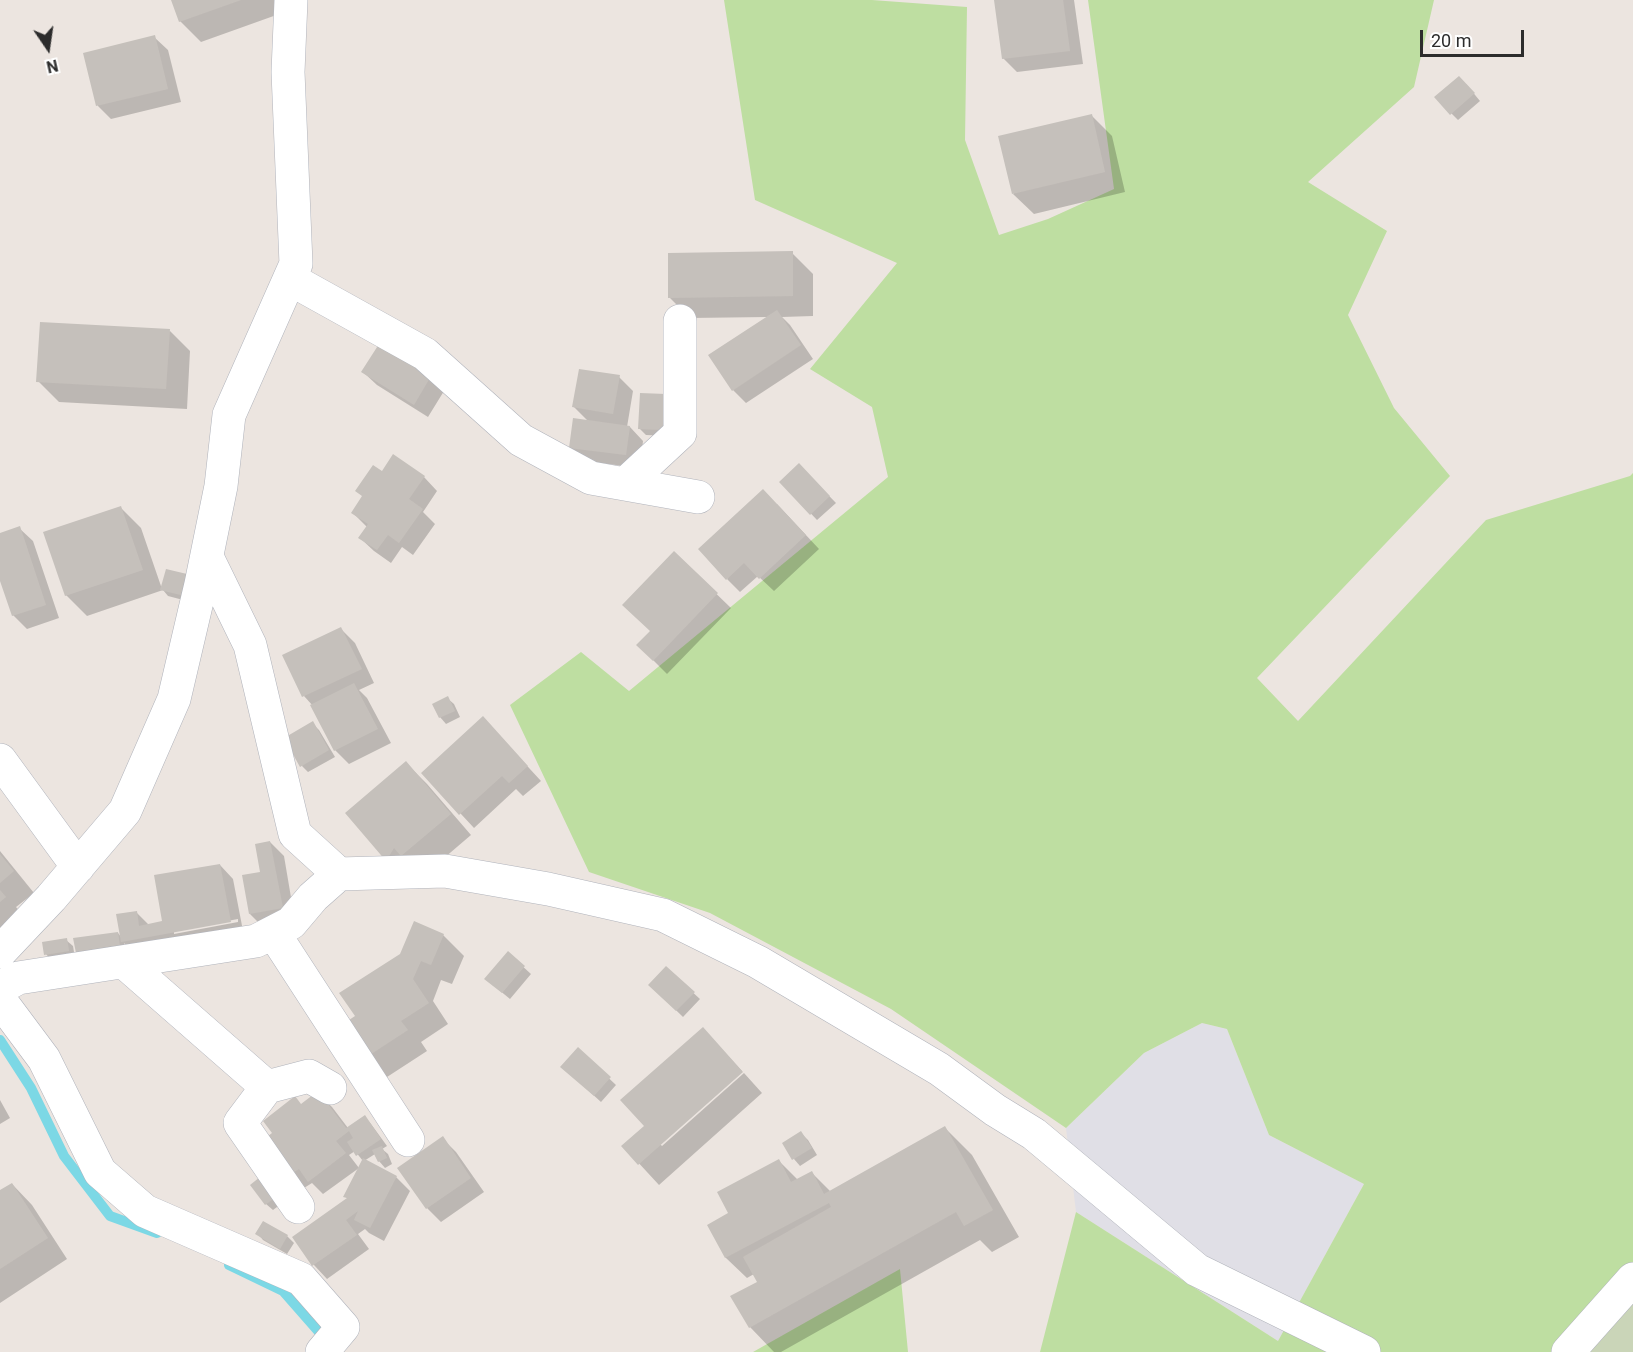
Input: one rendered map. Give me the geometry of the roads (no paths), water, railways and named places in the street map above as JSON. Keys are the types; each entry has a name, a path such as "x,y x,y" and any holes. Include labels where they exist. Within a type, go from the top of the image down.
{"street":[{"path":"0,952 51,898 125,811 174,699 221,486 229,415 296,264 288,72 291,0"},
{"path":"290,279 425,354 521,440 591,478 698,497"},
{"path":"626,484 680,433 680,321"},
{"path":"207,557 250,645 295,834 339,874"},
{"path":"0,760 78,867"},
{"path":"0,988 18,978 256,941 291,923 313,897 339,874 446,872 548,889 663,915 758,962 939,1069 995,1110 1034,1134 1197,1270 1364,1352"},
{"path":"273,932 408,1140"},
{"path":"124,962 267,1087"},
{"path":"0,1000 44,1059 100,1172 145,1211 301,1279 343,1326 322,1352"},
{"path":"298,1207 240,1124 267,1087 309,1076 330,1088"},
{"path":"1568,1352 1633,1280"}],"waterway":[{"path":"0,1040 31,1088 64,1156 110,1216 157,1233"},
{"path":"229,1265 283,1291 326,1340"}]}
